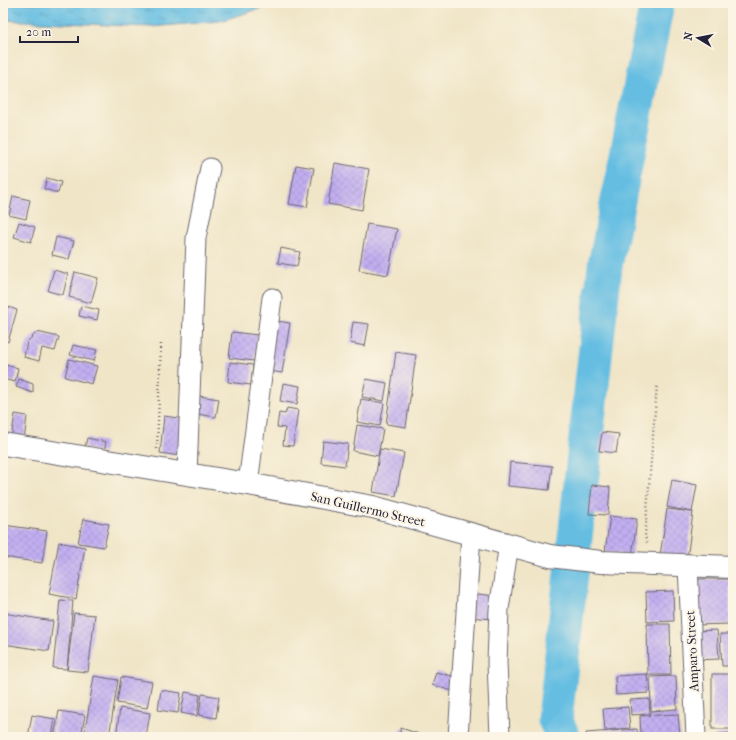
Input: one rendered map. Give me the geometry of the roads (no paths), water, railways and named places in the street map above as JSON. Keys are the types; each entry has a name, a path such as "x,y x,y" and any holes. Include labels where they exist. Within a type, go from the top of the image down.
{"main road":[{"name":"San Guillermo Street","path":"3,444 248,484 373,507 550,556 601,562 733,567"}],"street":[{"path":"187,474 196,238 210,168"},
{"path":"248,484 272,298"},
{"path":"458,737 471,534"},
{"path":"500,737 497,662 498,624 509,544"},
{"name":"Amparo Street","path":"688,566 696,737"}],"water":[{"path":"3,3 278,3 220,21 151,27 3,20"}],"waterway":[{"path":"563,737 555,719 605,266 657,3"}]}
